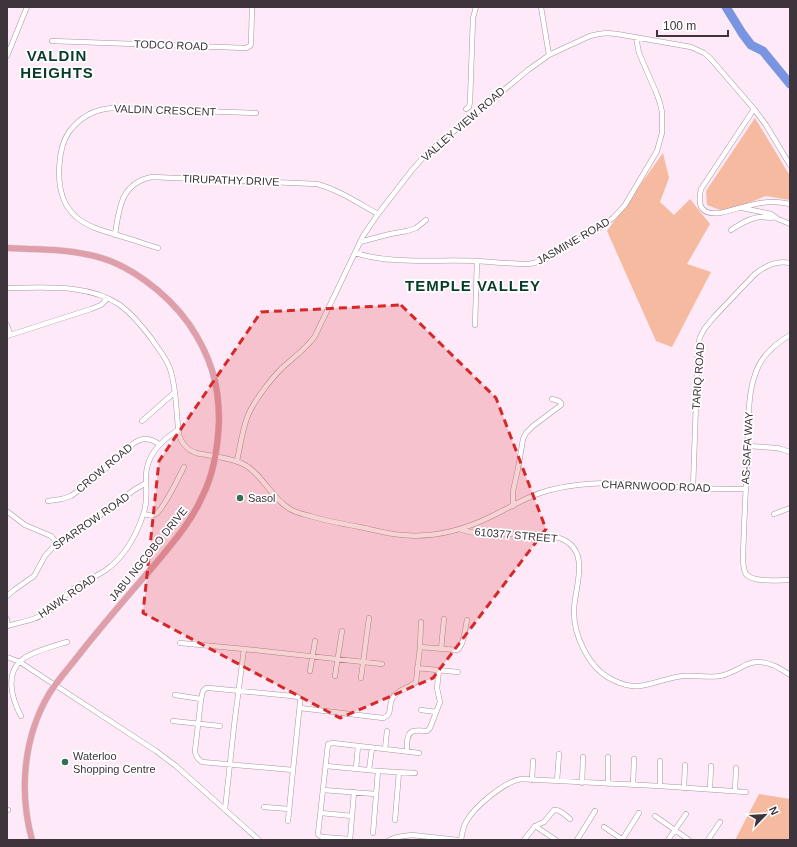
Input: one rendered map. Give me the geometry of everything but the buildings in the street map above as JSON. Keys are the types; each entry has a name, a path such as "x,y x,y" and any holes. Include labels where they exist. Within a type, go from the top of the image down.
{"main road":[{"name":"JABU NGCOBO DRIVE","path":"7,248 71,252 92,255 110,261 126,269 165,296 184,317 208,356 213,369 219,413 215,457 208,484 194,513 175,540 86,646 48,695 35,725 28,752 25,798 26,812 32,840"}],"street":[{"path":"7,56 28,7"},
{"name":"TODCO ROAD","path":"52,41 246,48 250,46 252,7"},
{"path":"466,109 469,107 470,102 473,18 476,7"},
{"path":"541,7 548,55"},
{"name":"VALLEY VIEW ROAD","path":"237,461 250,411 275,375 313,339 354,253 378,214 428,152 548,55 590,36 607,33 691,47 704,53 710,58 754,108 790,165"},
{"name":"JASMINE ROAD","path":"354,253 368,257 385,259 477,261 523,264 534,263 606,224 625,205 657,151 663,127 660,103 639,53 636,37"},
{"name":"VALDIN CRESCENT","path":"158,248 92,227 76,217 70,211 63,199 59,176 62,149 69,132 88,114 97,110 113,108 256,113"},
{"path":"754,108 701,189 700,204 707,213 711,214 768,202 790,204"},
{"name":"TIRUPATHY DRIVE","path":"115,235 118,214 124,196 133,184 152,177 317,184 342,193 378,214"},
{"path":"741,208 771,214 790,224"},
{"path":"731,230 742,223 755,218 775,217"},
{"path":"360,242 407,231 416,228 426,220"},
{"path":"475,325 477,261"},
{"name":"TARIQ ROAD","path":"693,488 698,346 700,337 714,317 761,269 776,263 790,263"},
{"path":"7,288 54,288 77,290 96,294 120,305 136,320 160,350 170,367 175,392 178,430"},
{"path":"7,325 9,335 91,309 101,305 107,299"},
{"name":"AS-SAFA WAY","path":"790,335 772,348 764,357 752,383 745,489 743,558 744,569 748,576 752,578 790,580"},
{"path":"142,421 175,392"},
{"path":"513,506 513,491 523,439 526,433 533,426 561,405 559,401 552,399"},
{"name":"CHARNWOOD ROAD","path":"178,430 182,443 188,449 196,453 237,461 246,465 255,472 289,509 324,520 401,535 418,536 444,534 491,517 530,497 549,490 585,484 624,483 693,488 745,489"},
{"name":"HAWK ROAD","path":"8,626 35,619 46,614 68,593 106,570 128,547 144,514 146,501 146,474 149,462 159,444 178,430"},
{"name":"CROW ROAD","path":"48,501 62,499 78,492 138,440 150,439 159,444"},
{"path":"748,446 777,448 790,452"},
{"path":"144,514 152,516 158,512 184,467"},
{"name":"SPARROW ROAD","path":"7,596 34,576 45,556 58,544 146,483"},
{"path":"774,514 790,508"},
{"path":"8,512 25,525 51,536 58,544"},
{"name":"610377 STREET","path":"459,529 480,534 529,534 556,537 570,543 577,554 580,564 574,608 576,629 584,649 594,665 600,672 614,681 631,686 639,686 675,677 696,675 721,676 750,663 757,662 772,665 790,675"},
{"path":"361,678 369,618"},
{"path":"7,619 8,626"},
{"path":"441,649 444,619"},
{"path":"420,647 460,649 467,620"},
{"path":"300,708 385,718 389,714 391,701 395,695 416,682 421,622"},
{"path":"335,676 342,631"},
{"path":"310,671 315,641"},
{"path":"21,716 14,697 11,682 13,673 20,662 29,656 67,642"},
{"path":"180,643 382,664"},
{"path":"226,810 244,649"},
{"path":"7,657 20,662 56,684 156,751 176,766 260,840"},
{"path":"417,668 458,672"},
{"path":"407,751 409,733 413,731 427,731 430,728 440,702 437,688 439,670"},
{"path":"288,821 292,770 301,700 298,697 239,691 206,688 203,691 195,750 197,757 202,762 292,770"},
{"path":"175,695 201,699"},
{"path":"421,710 436,712"},
{"path":"173,721 220,726"},
{"path":"385,749 387,731"},
{"path":"354,792 350,840 322,837 319,835 318,832 328,746 330,743 419,753"},
{"path":"356,769 358,746"},
{"path":"369,770 372,748"},
{"path":"557,781 559,754"},
{"path":"582,783 583,757"},
{"path":"608,757 608,784"},
{"path":"633,785 634,759"},
{"path":"532,761 532,780"},
{"path":"660,761 660,786"},
{"path":"684,788 685,765"},
{"path":"326,766 415,773"},
{"path":"710,790 711,766"},
{"path":"735,791 736,768"},
{"path":"373,833 378,771"},
{"path":"395,820 399,772"},
{"path":"461,840 465,824 474,811 491,796 513,782 522,779 746,792"},
{"path":"323,790 376,794"},
{"path":"264,807 289,809"},
{"path":"524,840 535,826 544,822 552,812 556,810 560,811 570,819"},
{"path":"577,840 595,811"},
{"path":"604,827 622,840 639,812"},
{"path":"321,813 352,816"},
{"path":"668,840 686,814"},
{"path":"655,816 689,840"},
{"path":"708,840 720,822"},
{"path":"535,826 556,840"},
{"path":"389,840 397,837 412,835 458,840"}],"highlighted area":[{"path":"401,305 496,398 546,529 433,678 340,718 143,613 159,461 261,312"}],"shaded area":[{"path":"755,118 790,176 790,200 766,196 725,212 707,205 706,191"},
{"path":"663,153 669,178 660,202 674,215 690,199 710,224 687,264 711,272 672,347 656,341 607,231"},
{"path":"759,794 790,799 790,840 735,840"}],"waterway":[{"path":"726,7 751,45 763,51 790,84"}],"place":[{"name":"Sasol","path":"240,498"},
{"name":"Waterloo Shopping Centre","path":"65,762"}],"district":[{"name":"VALDIN HEIGHTS","path":"57,64"},
{"name":"TEMPLE VALLEY","path":"473,285"}]}
